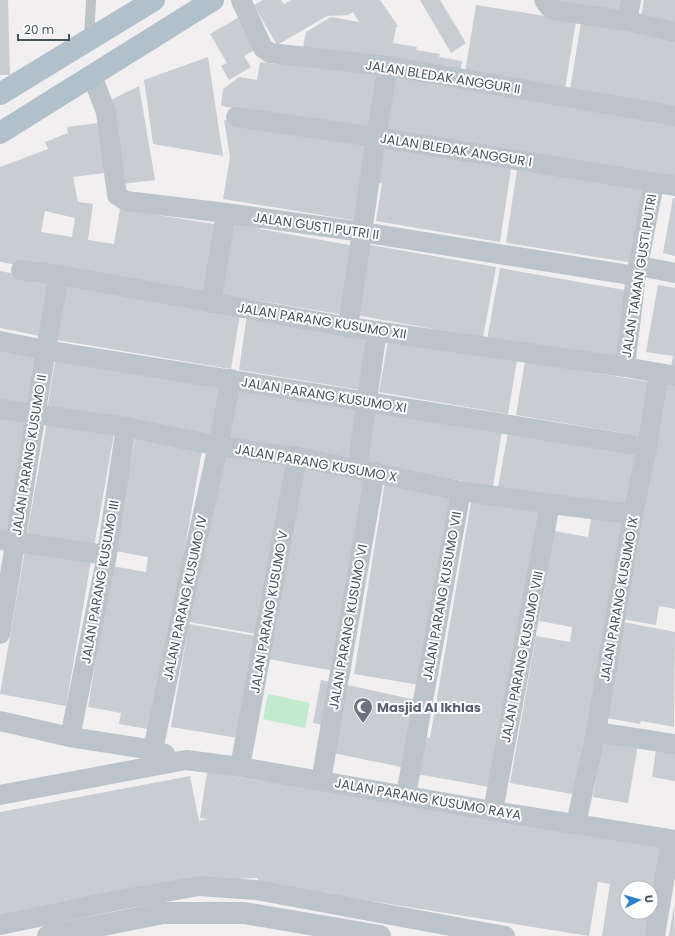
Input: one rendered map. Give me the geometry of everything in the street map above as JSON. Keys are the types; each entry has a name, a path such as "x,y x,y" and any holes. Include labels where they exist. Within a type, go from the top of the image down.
{"main road":[{"path":"0,94 153,0"},
{"path":"0,133 213,0"}],"street":[{"name":"JALAN BLEDAK ANGGUR II","path":"241,0 263,48 270,53 388,66 675,116"},
{"path":"627,21 631,0"},
{"path":"545,1 548,7 554,10 627,21 675,32"},
{"path":"348,327 388,66"},
{"name":"JALAN GUSTI PUTRI II","path":"92,76 106,112 117,194 126,201 226,213 638,271 675,274"},
{"name":"JALAN BLEDAK ANGGUR I","path":"236,117 376,137 675,186"},
{"name":"JALAN TAMAN GUSTI PUTRI","path":"654,183 638,271 625,366 667,374"},
{"path":"211,303 226,213"},
{"name":"JALAN PARANG KUSUMO XII","path":"21,270 59,275 348,327 625,366"},
{"name":"JALAN PARANG KUSUMO II","path":"0,634 8,541 35,414 59,275"},
{"name":"JALAN PARANG KUSUMO VI","path":"321,781 366,471 366,402 377,331"},
{"name":"JALAN PARANG KUSUMO XI","path":"0,341 45,350 231,379 647,448"},
{"name":"JALAN PARANG KUSUMO IX","path":"576,824 596,732 633,514 647,448 667,374"},
{"name":"JALAN PARANG KUSUMO IV","path":"153,750 231,379"},
{"name":"JALAN PARANG KUSUMO X","path":"0,409 126,427 218,446 297,457 461,491 633,514"},
{"name":"JALAN PARANG KUSUMO III","path":"70,737 107,555 126,427"},
{"name":"JALAN PARANG KUSUMO V","path":"240,767 297,457"},
{"name":"JALAN PARANG KUSUMO VII","path":"406,795 461,491"},
{"name":"JALAN PARANG KUSUMO VIII","path":"493,811 550,504"},
{"path":"8,541 107,555"},
{"name":"JALAN PARANG KUSUMO RAYA","path":"0,721 70,737 153,750 186,760 240,767 493,811 673,840"},
{"path":"596,732 675,744"},
{"name":"JALAN PARANG KUSUMO RAYA","path":"0,795 186,760"},
{"path":"655,936 673,840"},
{"path":"0,925 119,900 199,886 256,890 505,936"},
{"path":"48,936 162,914 244,913 380,936"}],"lane":[{"path":"89,40 91,0"}],"green space":[{"path":"268,694 310,703 305,728 263,719"}],"building":[{"path":"0,0 8,0 10,75 0,75"},
{"path":"263,0 281,0 284,4 291,0 380,0 398,26 396,28 393,43 417,47 416,50 440,54 439,57 462,61 460,74 303,48 306,32 331,17 359,22 353,12 348,15 327,16 277,45 254,5"},
{"path":"420,0 440,0 466,43 451,53"},
{"path":"556,0 628,0 626,14 556,2"},
{"path":"644,0 675,0 675,23 641,17"},
{"path":"476,5 576,21 565,89 465,72"},
{"path":"241,16 259,47 244,56 251,67 229,80 221,66 227,63 210,34"},
{"path":"581,22 675,38 675,107 570,90"},
{"path":"208,57 223,156 153,144 144,80"},
{"path":"276,57 384,74 375,131 221,106 223,89 239,77 257,80 260,62 275,64"},
{"path":"392,75 675,121 675,181 383,134"},
{"path":"139,86 155,180 122,184 109,101"},
{"path":"224,120 371,144 358,221 223,199 230,157"},
{"path":"106,122 113,172 73,177 78,202 93,204 88,240 114,244 120,209 220,225 209,297 0,262 0,167 48,149 45,142 68,133 67,127","holes":["45,211 75,218 72,237 41,232"]},
{"path":"383,148 511,169 500,242 376,221 382,183 378,183"},
{"path":"517,170 646,191 634,263 506,243"},
{"path":"673,198 675,198 675,256 663,253"},
{"path":"229,221 261,227 260,229 355,246 344,315 249,299 248,304 215,298"},
{"path":"365,244 496,267 483,338 356,315"},
{"path":"500,268 630,291 617,362 487,339"},
{"path":"0,271 55,282 45,337 0,328"},
{"path":"66,285 240,314 231,369 57,340"},
{"path":"658,285 675,288 675,367 671,367 673,356 646,352"},
{"path":"247,315 376,336 367,391 239,370"},
{"path":"388,341 517,360 508,414 379,392"},
{"path":"0,347 44,354 35,409 0,403"},
{"path":"56,356 226,385 217,439 47,410"},
{"path":"525,361 655,383 647,437 516,415"},
{"path":"663,384 675,386 675,609 659,606 656,625 622,619"},
{"path":"231,385 364,408 355,462 222,440"},
{"path":"374,409 502,431 493,486 364,464"},
{"path":"0,416 32,421 13,537 0,535"},
{"path":"47,422 114,434 94,547 27,535"},
{"path":"508,432 639,454 630,509 498,487"},
{"path":"135,438 202,450 153,730 119,724 121,713 88,707 112,566 146,572 148,557 115,551"},
{"path":"219,451 286,463 256,634 189,622"},
{"path":"302,466 369,478 335,671 268,659"},
{"path":"385,482 452,494 420,685 354,674"},
{"path":"472,497 539,510 499,738 495,788 417,774 424,737 430,738"},
{"path":"592,514 625,519 577,795 510,783 536,636 570,642 572,627 539,621 554,531 588,537"},
{"path":"25,550 91,561 66,706 0,694"},
{"path":"623,622 675,632 674,727 641,721 640,724 607,718"},
{"path":"189,624 256,636 238,738 171,727"},
{"path":"321,680 335,683 327,726 313,723"},
{"name":"Masjid Al Ikhlas","path":"343,684 420,701 406,768 328,752"},
{"path":"603,739 638,745 628,803 593,797"},
{"path":"656,750 675,754 675,781 652,777"},
{"path":"207,772 667,846 659,897 659,880 619,880 619,920 655,920 653,936 602,936 610,884 598,882 589,936 258,883 258,878 179,882 0,917 0,812 190,776 199,821 208,819 200,818"},
{"path":"674,905 675,936 669,936"}],"place":[{"name":"Masjid Al Ikhlas","path":"363,724"}]}
